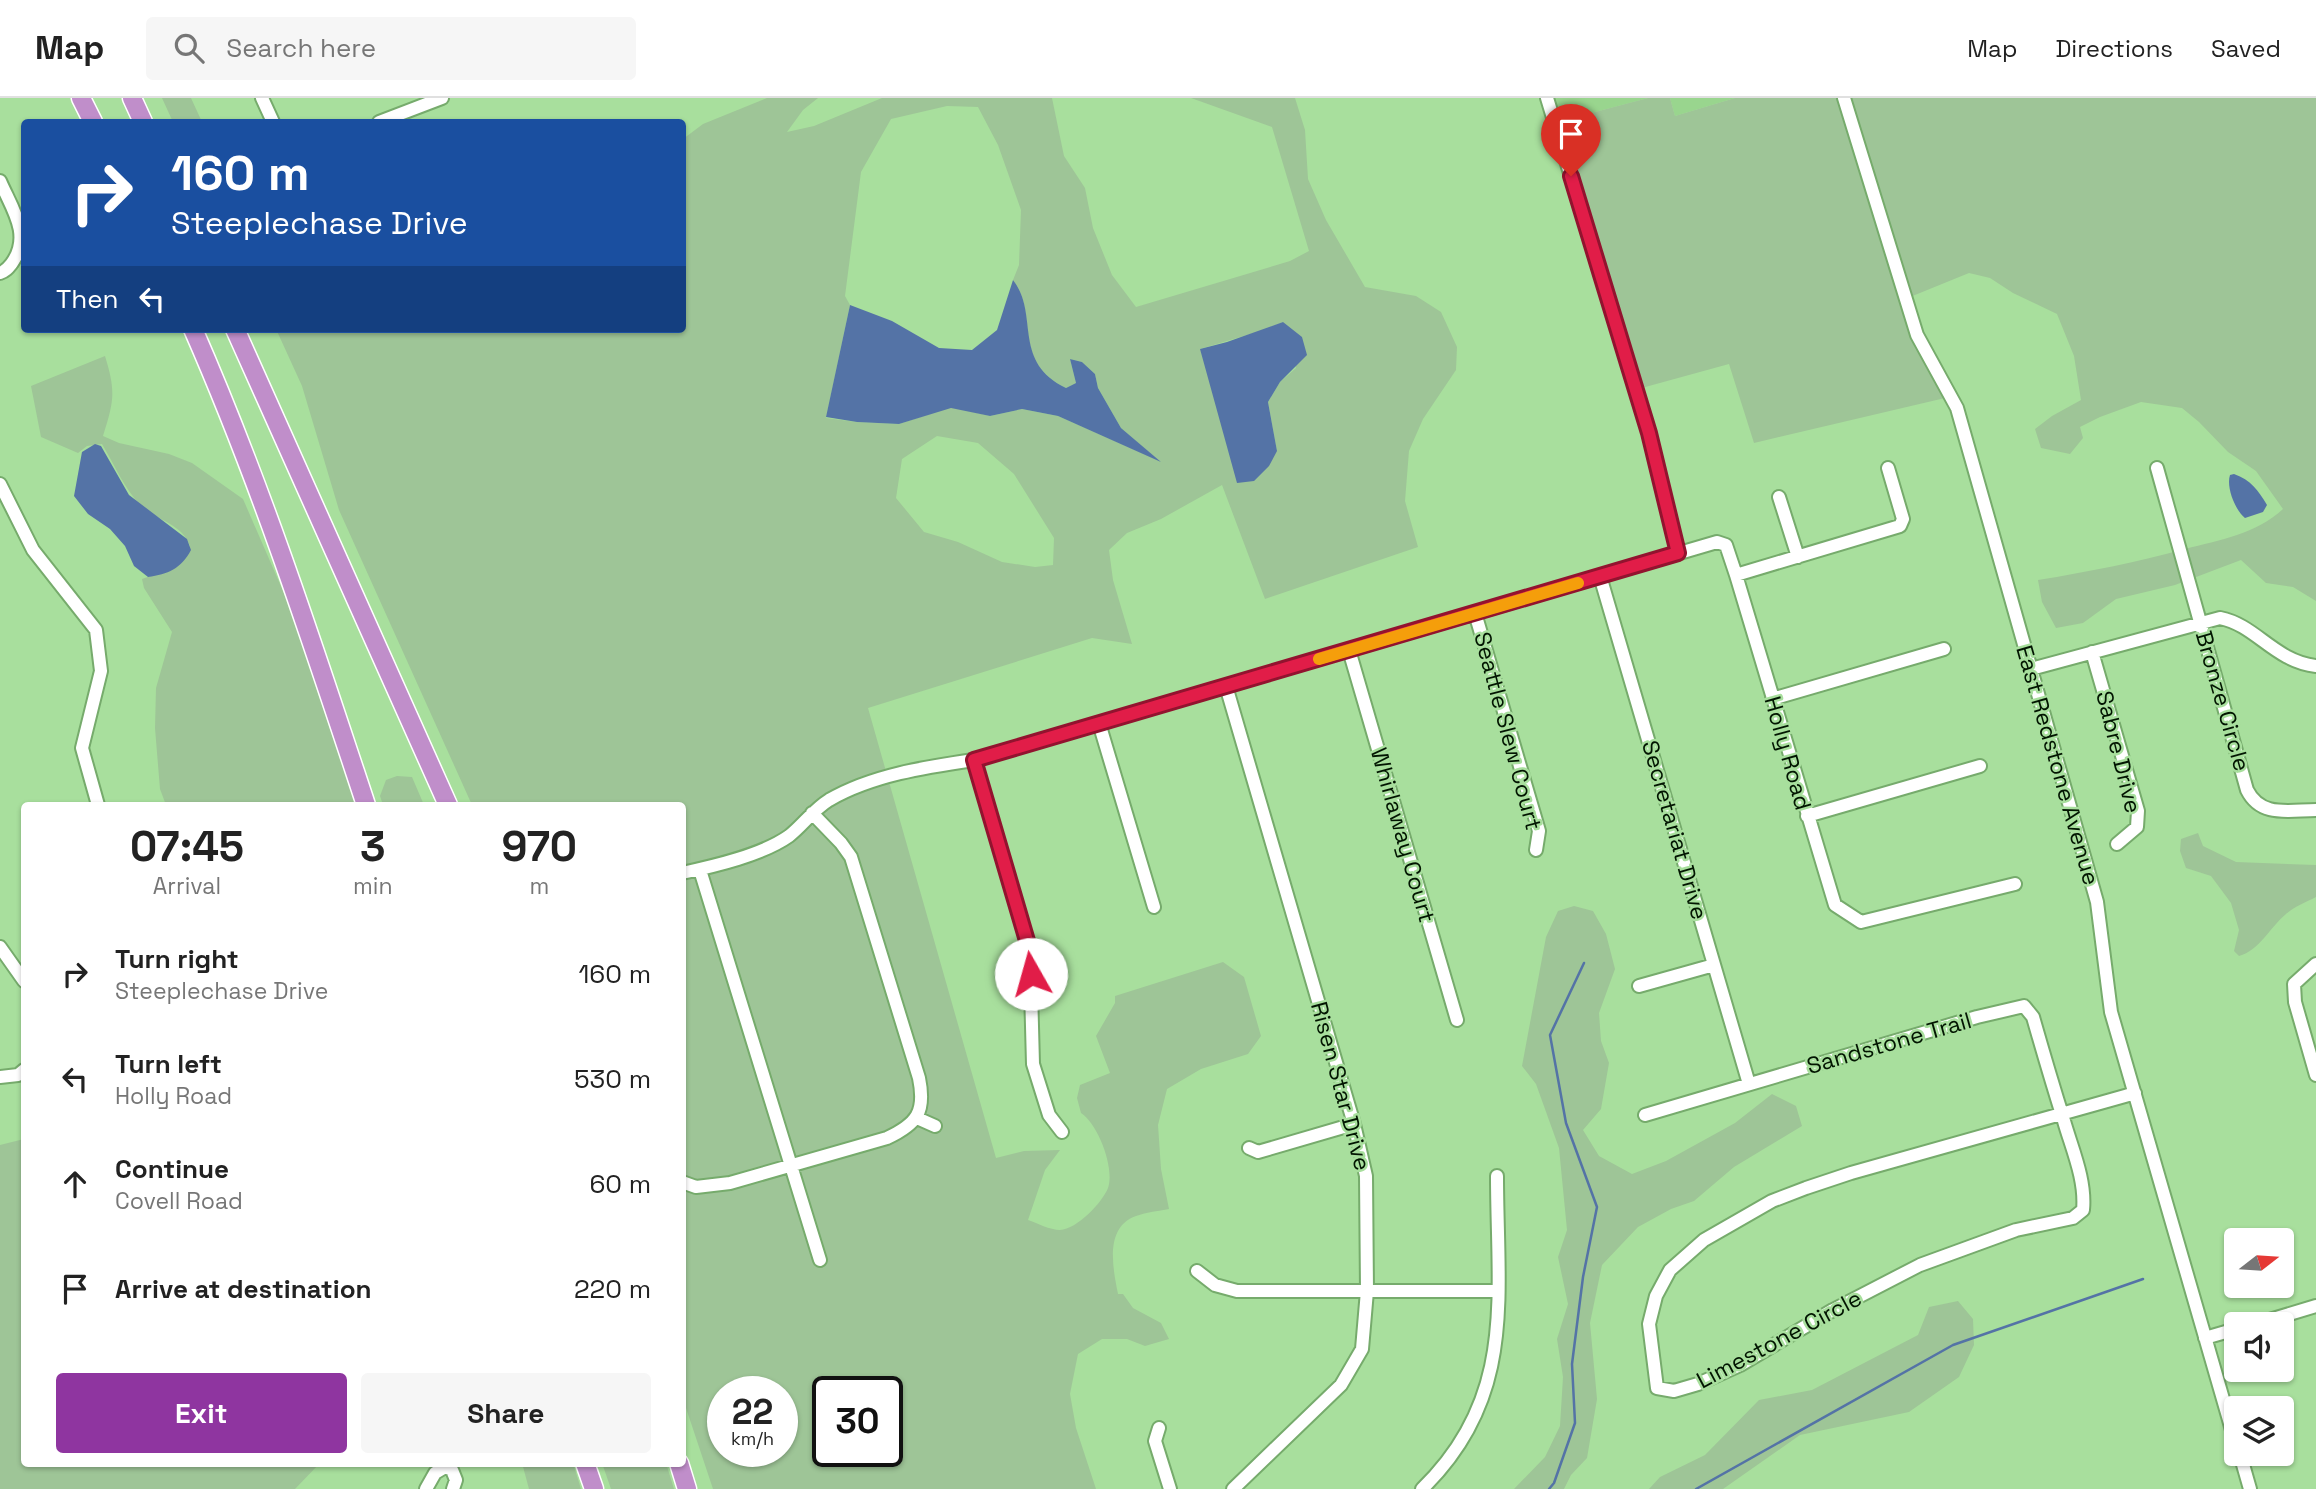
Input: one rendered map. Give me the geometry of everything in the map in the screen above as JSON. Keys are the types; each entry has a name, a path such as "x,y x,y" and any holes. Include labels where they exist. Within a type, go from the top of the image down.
{"highway":[{"path":"81,98 92,119"},
{"path":"92,98 102,119"},
{"path":"132,98 142,119"},
{"path":"195,333 219,387 280,550 365,802"},
{"path":"238,333 447,802"},
{"path":"586,1467 594,1489"},
{"path":"680,1467 687,1489"}],"street":[{"path":"262,98 272,119"},
{"path":"387,119 442,98"},
{"path":"686,872 767,848 789,835 829,800 862,786 921,768 974,760 1678,553 1649,433 1547,98"},
{"name":"East Redstone Avenue","path":"1844,98 1917,335 1957,408 2097,902 2111,1012 2224,1403"},
{"path":"0,181 21,230"},
{"path":"0,273 6,271 19,253 21,244"},
{"path":"1736,575 1900,526 1903,519 1888,468"},
{"path":"2031,669 2198,622 2157,468"},
{"path":"0,484 33,550 96,630 101,671 82,748 97,802"},
{"path":"1779,498 1798,557"},
{"name":"Holly Road","path":"1678,553 1717,542 1726,545 1835,905 1861,922 2015,884"},
{"name":"Secretariat Drive","path":"1600,576 1749,1084"},
{"name":"Seattle Slew Court","path":"1475,613 1539,831 1536,850"},
{"name":"Bronze Circle","path":"2316,666 2290,660 2230,620 2212,618 2198,622 2247,790 2254,803 2268,810 2316,810"},
{"path":"1772,699 1944,649"},
{"name":"Whirlaway Court","path":"1349,650 1457,1020"},
{"name":"Sabre Drive","path":"2092,652 2138,811 2137,827 2117,844"},
{"name":"Risen Star Drive","path":"1226,686 1354,1124 1366,1176 1367,1291 1362,1349 1341,1385 1233,1489"},
{"path":"1099,723 1154,907"},
{"path":"974,760 1030,951 1033,1064 1049,1115 1062,1132"},
{"path":"1807,816 1980,766"},
{"path":"686,1183 708,1187 887,1138 905,1129 917,1118 922,1094 919,1078 851,857 841,843 811,814"},
{"path":"700,870 820,1260"},
{"path":"0,947 21,977"},
{"path":"2316,964 2294,984 2295,1002 2316,1074"},
{"path":"1639,986 1714,965"},
{"name":"Sandstone Trail","path":"1645,1115 1977,1017 2024,1006 2033,1017 2061,1114"},
{"path":"0,1077 21,1072"},
{"name":"Limestone Circle","path":"2061,1114 2085,1194 2083,1210 2073,1218 2016,1230 1920,1265 1833,1310 1740,1365 1698,1384 1674,1391 1657,1388 1649,1324 1656,1296 1670,1270 1704,1240 1772,1201 1806,1188 1851,1173 2135,1093"},
{"path":"917,1118 935,1126"},
{"path":"1249,1148 1258,1152 1354,1124"},
{"path":"1422,1489 1452,1456 1475,1419 1495,1355 1497,1175"},
{"path":"1197,1271 1215,1285 1237,1291 1497,1291"},
{"path":"2294,1313 2316,1306"},
{"path":"2205,1338 2224,1332"},
{"path":"1159,1429 1155,1436 1170,1489"},
{"path":"2243,1466 2250,1489"},
{"path":"426,1489 435,1473 445,1468 452,1470 455,1476 453,1489"}],"shaded area":[{"path":"162,98 191,98 201,119 172,119"},
{"path":"767,98 818,98 803,110 787,132 814,126 882,98 1052,98 1064,156 1085,188 1093,228 1112,275 1136,307 1290,261 1309,251 1272,127 1191,98 1295,98 1305,130 1308,179 1326,220 1365,287 1416,296 1441,312 1457,347 1456,370 1423,419 1409,451 1405,501 1418,547 1265,599 1222,485 1161,519 1127,533 1109,550 1113,580 1132,644 1092,638 868,708 996,1158 1024,1151 1060,1150 1045,1170 1028,1220 1052,1229 1067,1229 1088,1214 1108,1188 1110,1179 1104,1147 1081,1113 1077,1098 1080,1085 1110,1073 1096,1036 1115,1003 1115,996 1223,962 1244,977 1261,1036 1248,1054 1201,1069 1167,1089 1158,1125 1161,1169 1169,1209 1136,1216 1126,1221 1115,1239 1113,1261 1118,1294 1123,1294 1133,1308 1161,1323 1169,1339 1145,1346 1127,1339 1102,1339 1078,1354 1070,1394 1076,1428 1096,1489 713,1489 686,1408 686,802 471,802 339,510 302,386 278,333 686,333 686,137 703,124","holes":["947,106 978,107 998,145 1021,210 1019,265 1013,280 1021,294 1032,351 1038,364 1049,377 1066,388 1076,383 1070,359 1082,362 1095,374 1098,388 1121,428 1158,460 1058,416 1022,409 990,416 951,407 899,424 826,418 850,305 845,296 861,172 891,119","1283,322 1296,368 1280,382 1268,402 1277,451 1200,349","937,436 978,443 1014,474 1054,538 1053,565 1035,567 1002,562 958,542 924,532 896,498 902,459"]},
{"path":"1553,98 1648,98 1561,121"},
{"path":"1648,98 1670,98 1675,116 1735,98 1838,98 1945,398 1754,443 1729,364 1638,389 1561,121"},
{"path":"1670,98 1735,98 1675,116"},
{"path":"1850,98 2316,98 2316,601 2293,587 2266,583 2241,560 2175,585 2116,599 2083,623 2056,628 2042,602 2038,580 2131,562 2224,539 2261,525 2283,509 2256,471 2228,452 2182,408 2141,402 2080,427 2083,438 2070,454 2041,448 2035,429 2081,400 2074,356 2057,314 2013,293 1990,278 1969,273 1910,297"},
{"path":"105,356 112,396 103,436 192,463 243,499 293,614 355,802 165,802 160,789 155,728 156,688 172,632 144,588 142,579 170,568 190,546 175,527 140,505 124,484 102,444 87,446 78,453 41,437 31,386"},
{"path":"397,776 412,777 423,802 382,802 380,796 386,780"},
{"path":"2198,833 2203,846 2236,862 2316,865 2316,897 2289,911 2259,944 2239,956 2234,951 2239,930 2231,903 2211,876 2186,868 2180,851 2181,839"},
{"path":"1574,906 1593,911 1606,934 1615,969 1599,1013 1601,1041 1609,1063 1601,1109 1583,1130 1599,1156 1632,1174 1666,1161 1735,1123 1772,1094 1796,1106 1802,1126 1734,1167 1694,1201 1671,1209 1638,1227 1602,1265 1590,1323 1597,1399 1587,1458 1571,1475 1564,1489 1514,1489 1545,1457 1560,1426 1563,1377 1557,1339 1568,1304 1558,1257 1567,1230 1559,1148 1536,1084 1522,1066 1546,937 1558,911"},
{"path":"21,1140 21,1467 316,1467 295,1489 0,1489 0,1145"},
{"path":"1958,1301 1973,1319 1974,1345 1959,1377 1909,1412 1800,1435 1723,1489 1649,1489 1660,1477 1705,1455 1759,1400 1812,1390 1918,1335 1929,1307"},
{"path":"523,1467 574,1467 581,1489 529,1489"},
{"path":"603,1467 667,1467 674,1489 611,1489"}],"water":[{"path":"1013,280 1021,293 1032,351 1038,365 1049,377 1066,388 1076,383 1070,359 1082,362 1095,374 1098,388 1121,428 1161,462 1058,416 1022,409 990,416 951,408 899,424 826,417 850,305 892,321 939,348 972,350 997,330"},
{"path":"1283,322 1302,337 1307,355 1280,382 1268,402 1277,451 1269,466 1254,481 1237,483 1200,349"},
{"path":"95,444 101,446 129,495 187,539 191,550 173,570 148,577 134,566 125,546 110,529 88,514 74,496 82,452"},
{"path":"2234,474 2250,482 2257,490 2267,505 2263,512 2245,518 2241,514 2230,492 2230,475"}],"waterway":[{"path":"1549,1489 1554,1483 1575,1423 1572,1364 1583,1277 1597,1207 1566,1123 1550,1035 1584,963"},
{"path":"1696,1489 1953,1345 2143,1279"}],"slow traffic":[{"path":"1319,659 1578,583"}],"route":[{"path":"1031,974 1030,951 974,760 1678,553 1649,433 1571,176"}]}
